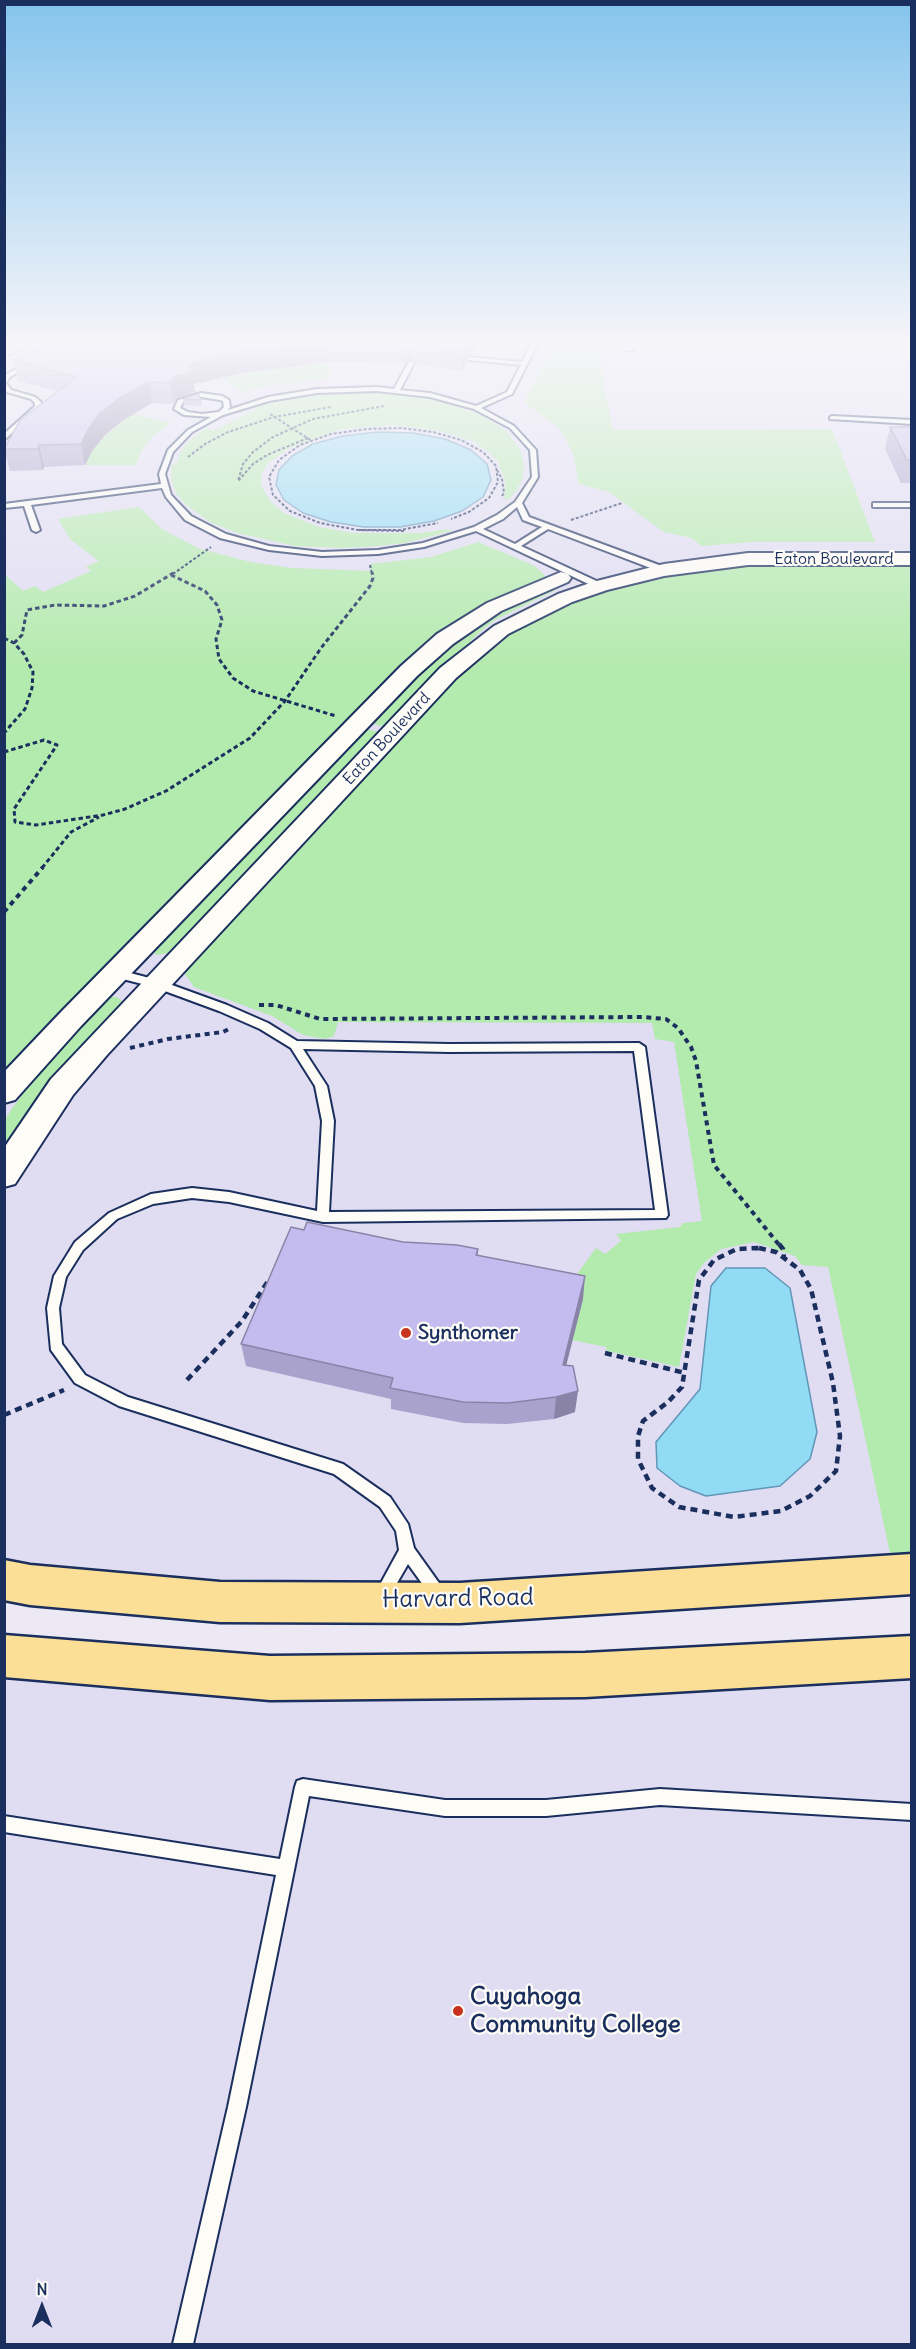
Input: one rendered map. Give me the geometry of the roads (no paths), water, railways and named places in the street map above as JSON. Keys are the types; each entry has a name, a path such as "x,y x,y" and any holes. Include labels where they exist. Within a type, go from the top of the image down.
{"main road":[{"name":"Harvard Road","path":"4,1580 220,1602 445,1603 912,1574"},
{"path":"4,1656 270,1678 585,1675 912,1657"}],"street":[{"name":"Eaton Boulevard","path":"4,1092 115,973 427,654 494,607 575,573 631,558 686,548 751,542 912,542"},
{"name":"Eaton Boulevard","path":"4,1175 62,1087 416,707 472,652 501,630 533,612 600,586 664,570 748,560 912,559"}],"lane":[{"path":"169,453 162,474 165,486 168,496 188,518 223,536 269,548 322,554 378,552 424,545 477,529 500,517 518,503 535,477 532,453"},
{"path":"4,506 165,486"},
{"path":"27,503 36,530"},
{"path":"518,503 526,518 664,570"},
{"path":"876,505 912,505"},
{"path":"516,546 548,526"},
{"path":"477,529 600,586"},
{"path":"115,973 157,984 223,1008 264,1026 295,1046 321,1086 328,1121 323,1217"},
{"path":"295,1046 639,1047 662,1215 323,1217 229,1197 192,1193 151,1199 114,1216 79,1246 60,1276 53,1308 56,1346 80,1378 124,1402 338,1469 385,1502 403,1529 407,1551 445,1603"},
{"path":"378,1601 407,1551"},
{"path":"183,2344 237,2107 303,1787 445,1808 546,1808 660,1797 912,1812"},
{"path":"4,1824 286,1868"}],"water":[{"path":"298,453 474,453 487,464 491,480 483,497 462,511 434,521 400,527 364,527 331,522 303,513 284,500 276,485 279,470"},
{"path":"726,1268 765,1268 790,1288 817,1432 810,1459 780,1486 706,1496 680,1486 657,1468 656,1442 700,1389 711,1286"}],"place":[{"name":"Synthomer","path":"406,1333"},
{"name":"Cuyahoga Community College","path":"458,2011"}]}
